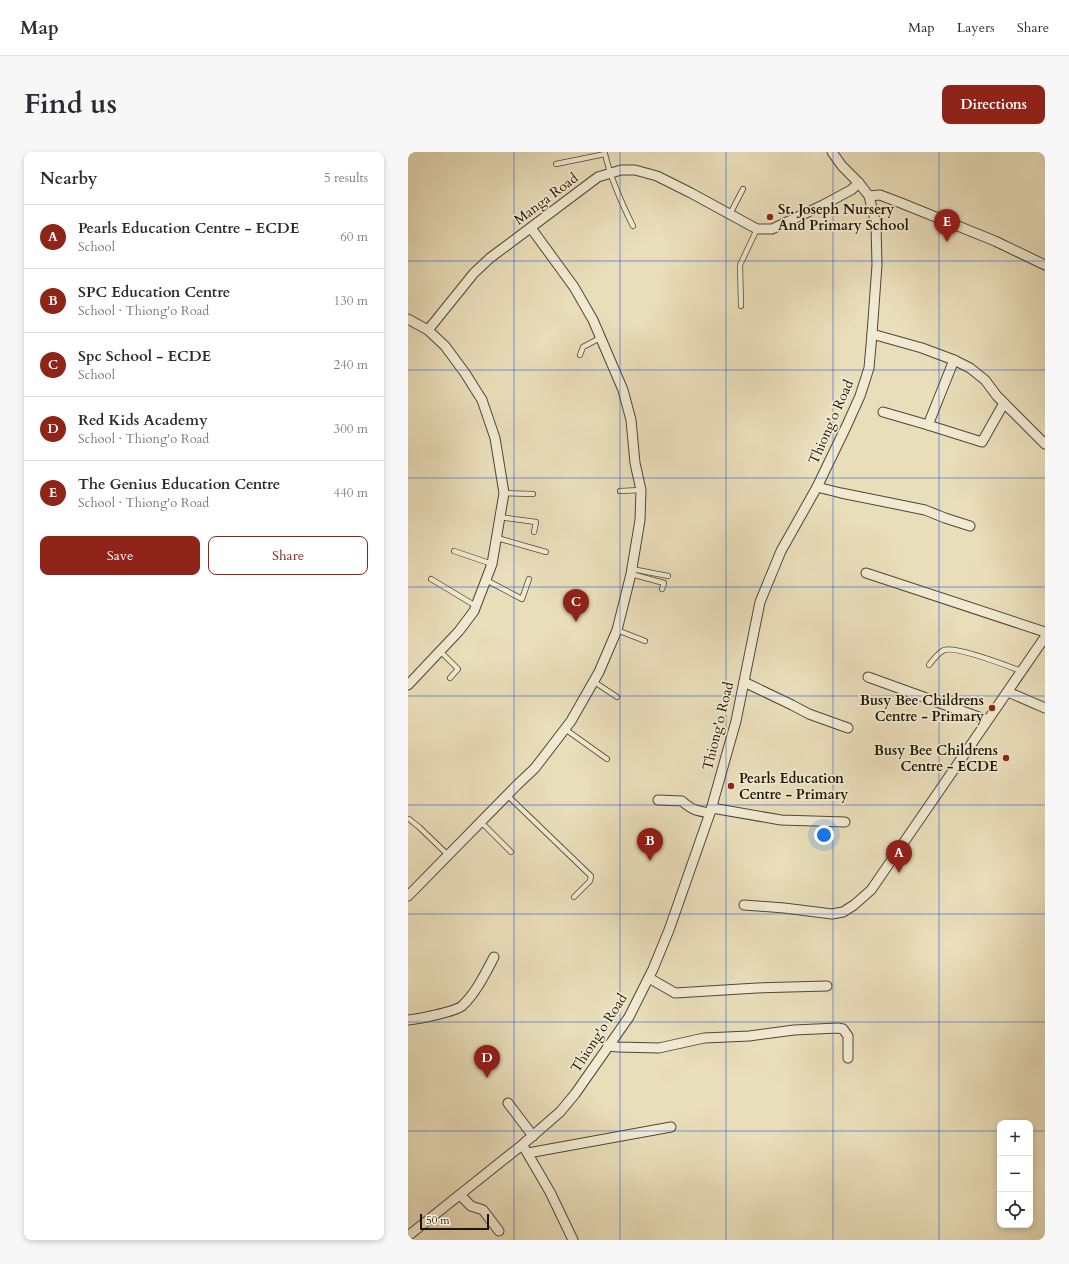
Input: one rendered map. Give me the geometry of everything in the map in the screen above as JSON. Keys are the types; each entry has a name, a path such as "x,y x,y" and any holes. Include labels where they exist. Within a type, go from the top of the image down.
{"street":[{"name":"Thiong'o Road","path":"408,1236 533,1136 560,1112 575,1094 629,1017 654,969 711,811 736,721 760,602 781,551 817,487 860,396 869,368 877,265 876,224 869,196 859,183 842,166 832,152"},
{"name":"Manga Road","path":"428,330 474,273 490,258 598,177 610,173 621,170 635,170 657,176 757,229"},
{"path":"757,229 772,229 823,205 851,190 859,183"},
{"path":"869,196 880,195 901,203 995,241 1045,265"},
{"path":"408,896 535,768 565,729 593,681 618,630 632,571 640,520 641,490 631,420 623,390 602,337 593,320 574,288 531,228"},
{"path":"408,319 428,330 445,346 465,373 482,400 495,438 504,493 492,564 474,611 459,631 408,685"},
{"path":"872,334 922,348 954,360 970,368 985,380 1004,403 1045,444"},
{"path":"928,425 954,360"},
{"path":"883,412 982,442 1004,403"},
{"path":"817,487 925,510 970,526"},
{"path":"866,573 1045,632"},
{"path":"744,905 832,914 843,912 854,906 871,890 939,794 987,720 1045,637"},
{"path":"868,677 987,720"},
{"path":"744,682 792,704 809,714 848,728"},
{"path":"1008,692 1045,708"},
{"path":"658,800 682,801 689,808 697,811 711,811 781,820 845,822"},
{"path":"408,1020 441,1014 461,1007 479,984 494,957"},
{"path":"649,978 675,993 757,988 827,986"},
{"path":"608,1046 659,1048 704,1038 749,1036 794,1030 838,1028 843,1029 848,1036 848,1058"},
{"path":"508,1103 533,1136"},
{"path":"528,1153 672,1127"},
{"path":"522,1144 550,1192 573,1240"},
{"path":"460,1195 471,1206 482,1210 499,1231"}],"lane":[{"path":"556,164 605,154 615,190 633,226"},
{"path":"730,214 743,188"},
{"path":"741,306 740,266 757,229"},
{"path":"580,355 583,347 602,337"},
{"path":"620,491 641,490"},
{"path":"504,493 533,494"},
{"path":"499,517 536,522 534,532"},
{"path":"497,538 546,552"},
{"path":"454,551 492,564"},
{"path":"632,571 668,576"},
{"path":"632,571 664,583 662,589"},
{"path":"431,579 476,606"},
{"path":"486,580 522,599 529,579"},
{"path":"618,630 645,641"},
{"path":"929,665 941,652 946,649 955,650 1021,671"},
{"path":"440,651 458,670 450,678"},
{"path":"593,681 617,697"},
{"path":"565,729 607,760"},
{"path":"507,795 591,876 590,882 574,897"},
{"path":"409,819 448,856"},
{"path":"480,822 511,852"}],"place":[{"name":"St. Joseph Nursery And Primary School","path":"770,217"},
{"name":"The Genius Education Centre","path":"947,242"},
{"name":"Spc School - ECDE","path":"576,622"},
{"name":"Busy Bee Childrens Centre - Primary","path":"992,708"},
{"name":"Busy Bee Childrens Centre - ECDE","path":"1006,758"},
{"name":"Pearls Education Centre - Primary","path":"731,786"},
{"name":"SPC Education Centre","path":"650,861"},
{"name":"Pearls Education Centre - ECDE","path":"899,873"},
{"name":"Red Kids Academy","path":"487,1078"}]}
